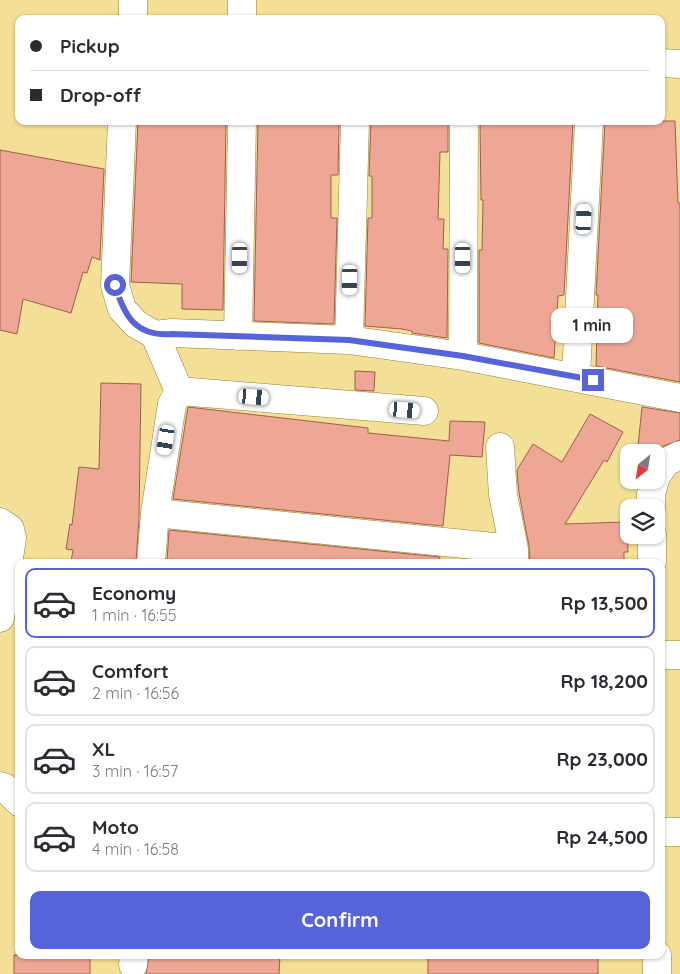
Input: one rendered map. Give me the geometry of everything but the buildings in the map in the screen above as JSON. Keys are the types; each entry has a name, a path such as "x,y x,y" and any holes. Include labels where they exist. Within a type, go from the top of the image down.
{"street":[{"path":"133,0 133,15"},
{"path":"242,0 242,15"},
{"path":"665,64 680,64"},
{"path":"122,125 115,285 122,309 136,324 155,335 349,340 463,356 576,376 680,398"},
{"path":"238,336 242,125"},
{"path":"349,340 355,125"},
{"path":"463,356 464,125"},
{"path":"576,376 589,125"},
{"path":"155,335 179,391"},
{"path":"179,391 424,411"},
{"path":"151,559 155,513 172,404 179,391"},
{"path":"155,513 514,556 503,494 500,447"},
{"path":"665,463 680,455"},
{"path":"0,522 10,528 12,538 0,618"},
{"path":"652,544 652,559"},
{"path":"0,625 15,627"},
{"path":"665,654 680,655"},
{"path":"0,786 4,787 15,798"},
{"path":"665,832 680,832"},
{"path":"657,959 657,974"}],"route":[{"path":"115,285 122,309 136,324 155,335 349,340 463,356 593,380"}]}
